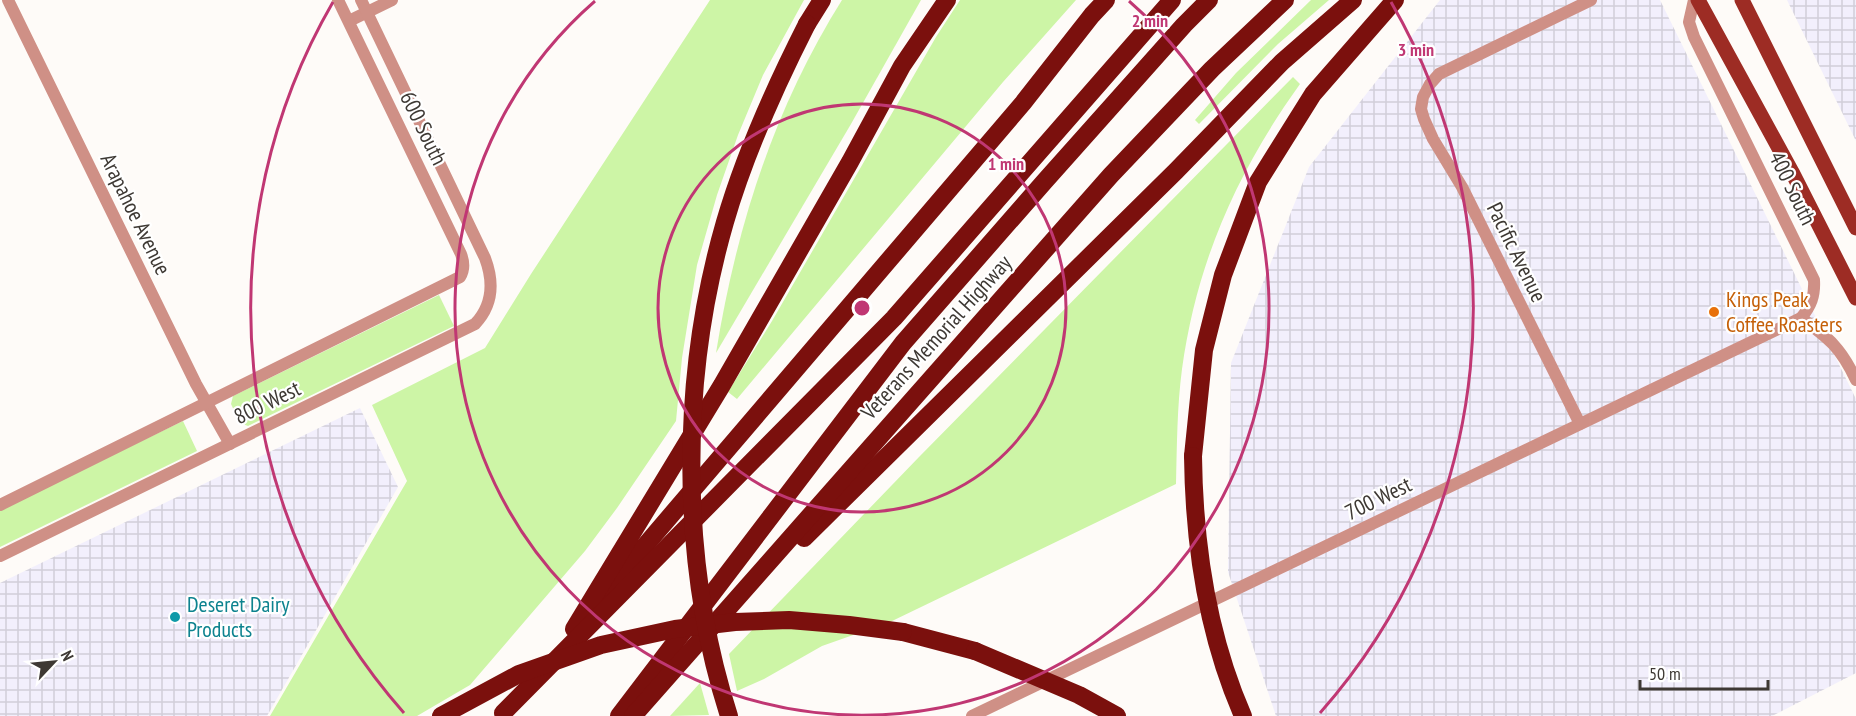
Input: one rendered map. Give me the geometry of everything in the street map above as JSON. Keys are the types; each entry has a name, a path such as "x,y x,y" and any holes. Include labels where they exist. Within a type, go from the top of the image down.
{"highway":[{"path":"729,716 719,687 697,562 692,470 695,391 701,333 712,277 729,211 766,109 807,24 822,0"},
{"path":"574,629 722,385 845,171 902,66 947,0"},
{"path":"501,715 1023,104 1106,0"},
{"path":"501,715 894,318 1172,0"},
{"path":"619,716 903,343 1184,25 1209,0"},
{"name":"Veterans Memorial Highway","path":"633,716 1111,176 1212,69 1285,0"},
{"path":"684,658 1176,171 1282,62 1353,0"},
{"path":"1243,716 1211,626 1193,497 1193,456 1204,350 1223,275 1258,182 1313,94 1395,0"},
{"path":"441,716 519,674 601,645 675,629 735,622 789,620 903,632 975,651 1079,694 1117,716"}],"main road":[{"name":"400 South","path":"1696,0 1792,172 1856,298"},
{"name":"400 South","path":"1742,0 1856,228"}],"street":[{"name":"Arapahoe Avenue","path":"8,0 205,403 230,444"},
{"name":"600 South","path":"338,0 461,254 464,267 460,276"},
{"name":"600 South","path":"361,0 480,245"},
{"path":"349,21 392,0"},
{"name":"Pacific Avenue","path":"1580,424 1462,187 1433,139 1421,109 1423,97 1430,84 1445,71 1591,0"},
{"name":"400 South","path":"1696,0 1689,22 1694,37 1814,280 1812,300 1801,318"},
{"name":"800 West","path":"0,556 475,324 486,309 491,293 490,271 480,245"},
{"name":"800 West","path":"0,505 460,276"},
{"path":"1801,318 1835,344 1856,380"},
{"name":"700 West","path":"972,716 1801,318"}],"shaded area":[{"path":"1440,0 1660,0 1856,399 1856,673 1772,716 1276,716 1228,572 1231,363 1309,167"},
{"path":"1787,0 1856,0 1856,141"},
{"path":"360,408 398,487 267,716 0,716 0,583"}],"green space":[{"path":"710,0 804,0 763,75 738,135 717,195 697,265 682,358 676,421 585,551 470,685 417,716 270,716 407,481 372,405 485,348"},
{"path":"842,0 921,0 716,353 735,260 761,170 796,83"},
{"path":"960,0 1076,0 1003,82 737,399 728,392 772,321 936,37"},
{"path":"1311,0 1329,0 1278,44 1199,124 1195,120 1236,73"},
{"path":"1293,77 1300,84 1277,117 1239,184 1209,255 1198,291 1180,383 1176,484 890,622 822,646 764,679 737,691 729,654 919,457"},
{"path":"439,295 454,326 248,426 240,423 231,404 233,396"},
{"path":"183,421 197,451 0,547 0,509"},
{"path":"700,683 709,715 670,716"}],"place":[{"name":"Kings Peak Coffee Roasters","path":"1714,312"},
{"name":"Deseret Dairy Products","path":"175,617"}]}
